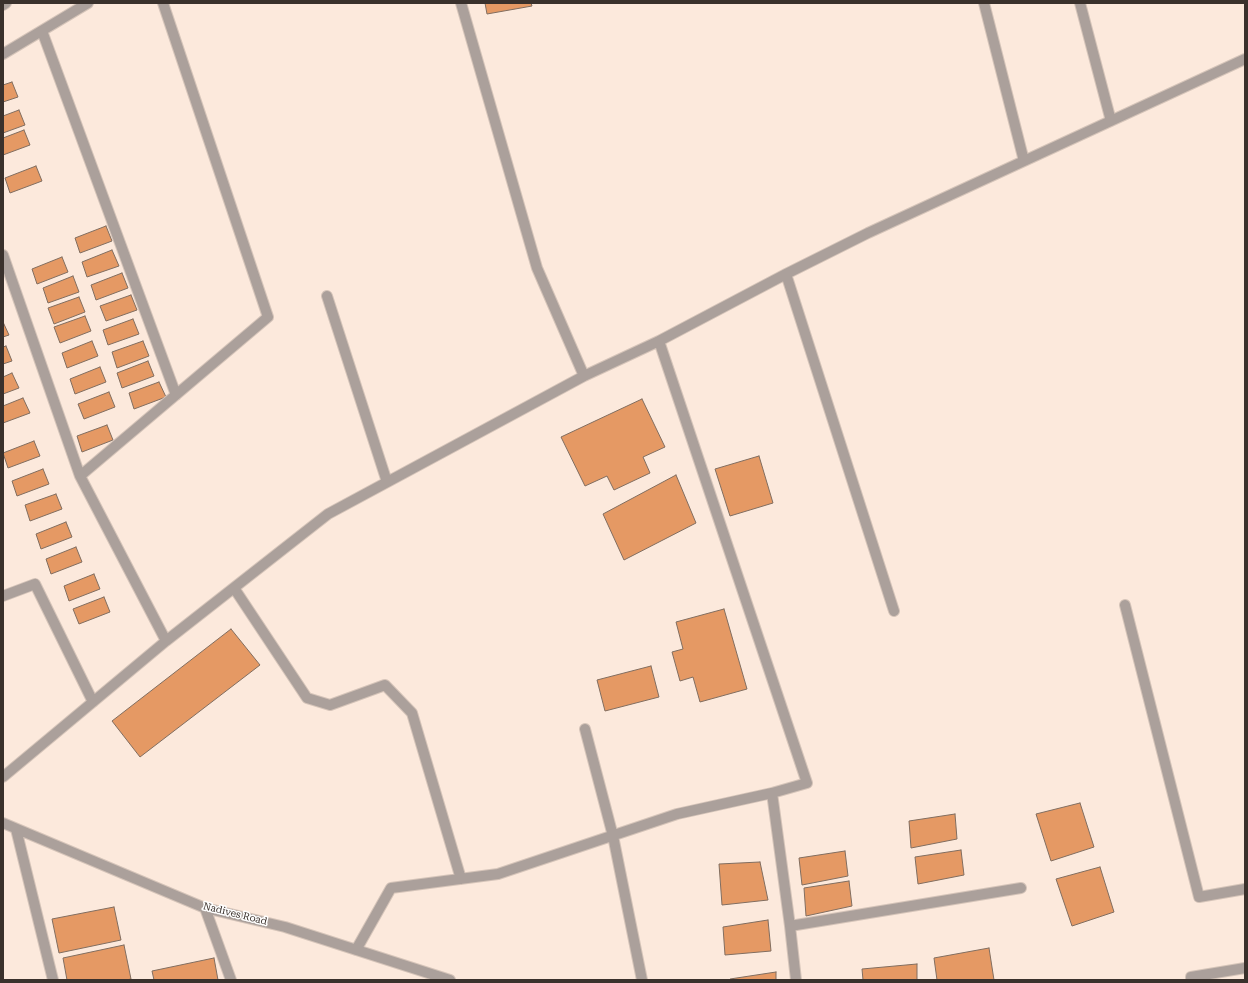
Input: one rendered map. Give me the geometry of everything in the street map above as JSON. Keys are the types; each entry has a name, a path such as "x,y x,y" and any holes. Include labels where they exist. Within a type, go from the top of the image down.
{"street":[{"path":"3,54 88,3"},
{"path":"80,476 268,317 163,3"},
{"path":"461,3 537,268 584,376"},
{"path":"984,3 1024,161"},
{"path":"1080,3 1111,121"},
{"path":"42,31 176,394"},
{"path":"3,778 166,641 328,514 584,376 659,341 786,274 868,233 1245,58"},
{"path":"3,255 80,476 166,641"},
{"path":"786,274 894,610"},
{"path":"327,296 387,482"},
{"path":"356,950 391,888 498,874 677,814 772,794 807,782 659,341"},
{"path":"3,596 35,584 93,702"},
{"path":"234,588 307,698 330,705 385,685 412,713 461,879"},
{"path":"1125,605 1199,897 1245,889"},
{"path":"585,729 613,836 642,980"},
{"path":"772,794 796,980"},
{"name":"Nadives Road","path":"3,823 205,908 285,927 450,980"},
{"path":"16,829 53,980"},
{"path":"790,926 1021,888"},
{"path":"205,908 231,980"},
{"path":"1191,980 1191,977 1245,968"}],"building":[{"path":"485,3 531,3 532,6 487,14"},
{"path":"12,82 18,97 3,102 3,85"},
{"path":"19,110 25,125 3,133 3,116"},
{"path":"24,130 30,145 3,155 3,138"},
{"path":"36,166 42,181 10,193 5,178"},
{"path":"106,226 112,241 80,253 75,238"},
{"path":"112,250 119,266 87,277 82,262"},
{"path":"62,257 68,272 37,284 32,269"},
{"path":"122,273 128,288 96,300 91,285"},
{"path":"73,276 79,292 48,303 43,288"},
{"path":"131,295 137,310 106,321 100,306"},
{"path":"79,297 85,312 54,324 48,308"},
{"path":"85,316 91,331 60,343 54,327"},
{"path":"133,319 139,334 108,345 103,330"},
{"path":"3,322 9,335 3,337"},
{"path":"92,341 98,356 67,368 62,353"},
{"path":"143,341 149,356 117,368 112,352"},
{"path":"6,346 12,361 3,364 3,347"},
{"path":"148,361 154,376 122,388 117,373"},
{"path":"100,367 106,382 75,394 70,379"},
{"path":"12,373 19,388 3,394 3,377"},
{"path":"159,382 166,397 134,409 129,393"},
{"path":"109,392 115,407 84,419 78,404"},
{"path":"23,398 30,413 3,423 3,406"},
{"path":"642,399 665,447 643,457 650,473 614,490 607,476 585,486 561,437"},
{"path":"107,425 113,440 82,452 77,436"},
{"path":"34,441 40,456 8,468 3,453"},
{"path":"759,456 773,503 730,516 715,469"},
{"path":"43,469 49,484 17,496 12,481"},
{"path":"676,475 696,523 624,560 603,514"},
{"path":"56,494 62,509 30,521 25,505"},
{"path":"66,522 72,537 41,549 36,534"},
{"path":"76,547 82,562 51,574 46,559"},
{"path":"94,574 100,589 69,601 64,586"},
{"path":"104,597 110,612 79,624 73,609"},
{"path":"724,609 747,689 700,702 693,677 680,681 672,652 683,649 676,622"},
{"path":"231,629 260,665 140,757 112,721"},
{"path":"651,666 659,697 605,711 597,680"},
{"path":"1080,803 1094,847 1051,861 1036,814"},
{"path":"955,814 957,839 911,848 909,821"},
{"path":"961,850 964,875 918,884 915,857"},
{"path":"845,851 848,876 802,885 799,858"},
{"path":"760,862 768,900 722,905 719,864"},
{"path":"1100,867 1114,912 1072,926 1056,879"},
{"path":"849,881 852,906 806,916 804,888"},
{"path":"114,907 121,940 59,953 52,919"},
{"path":"768,920 771,951 725,955 723,927"},
{"path":"124,945 131,979 67,980 63,958"},
{"path":"989,948 994,980 937,980 934,958"},
{"path":"214,958 218,980 154,980 152,971"},
{"path":"917,964 917,980 863,980 862,969"},
{"path":"776,972 776,980 730,980 730,979"}]}
